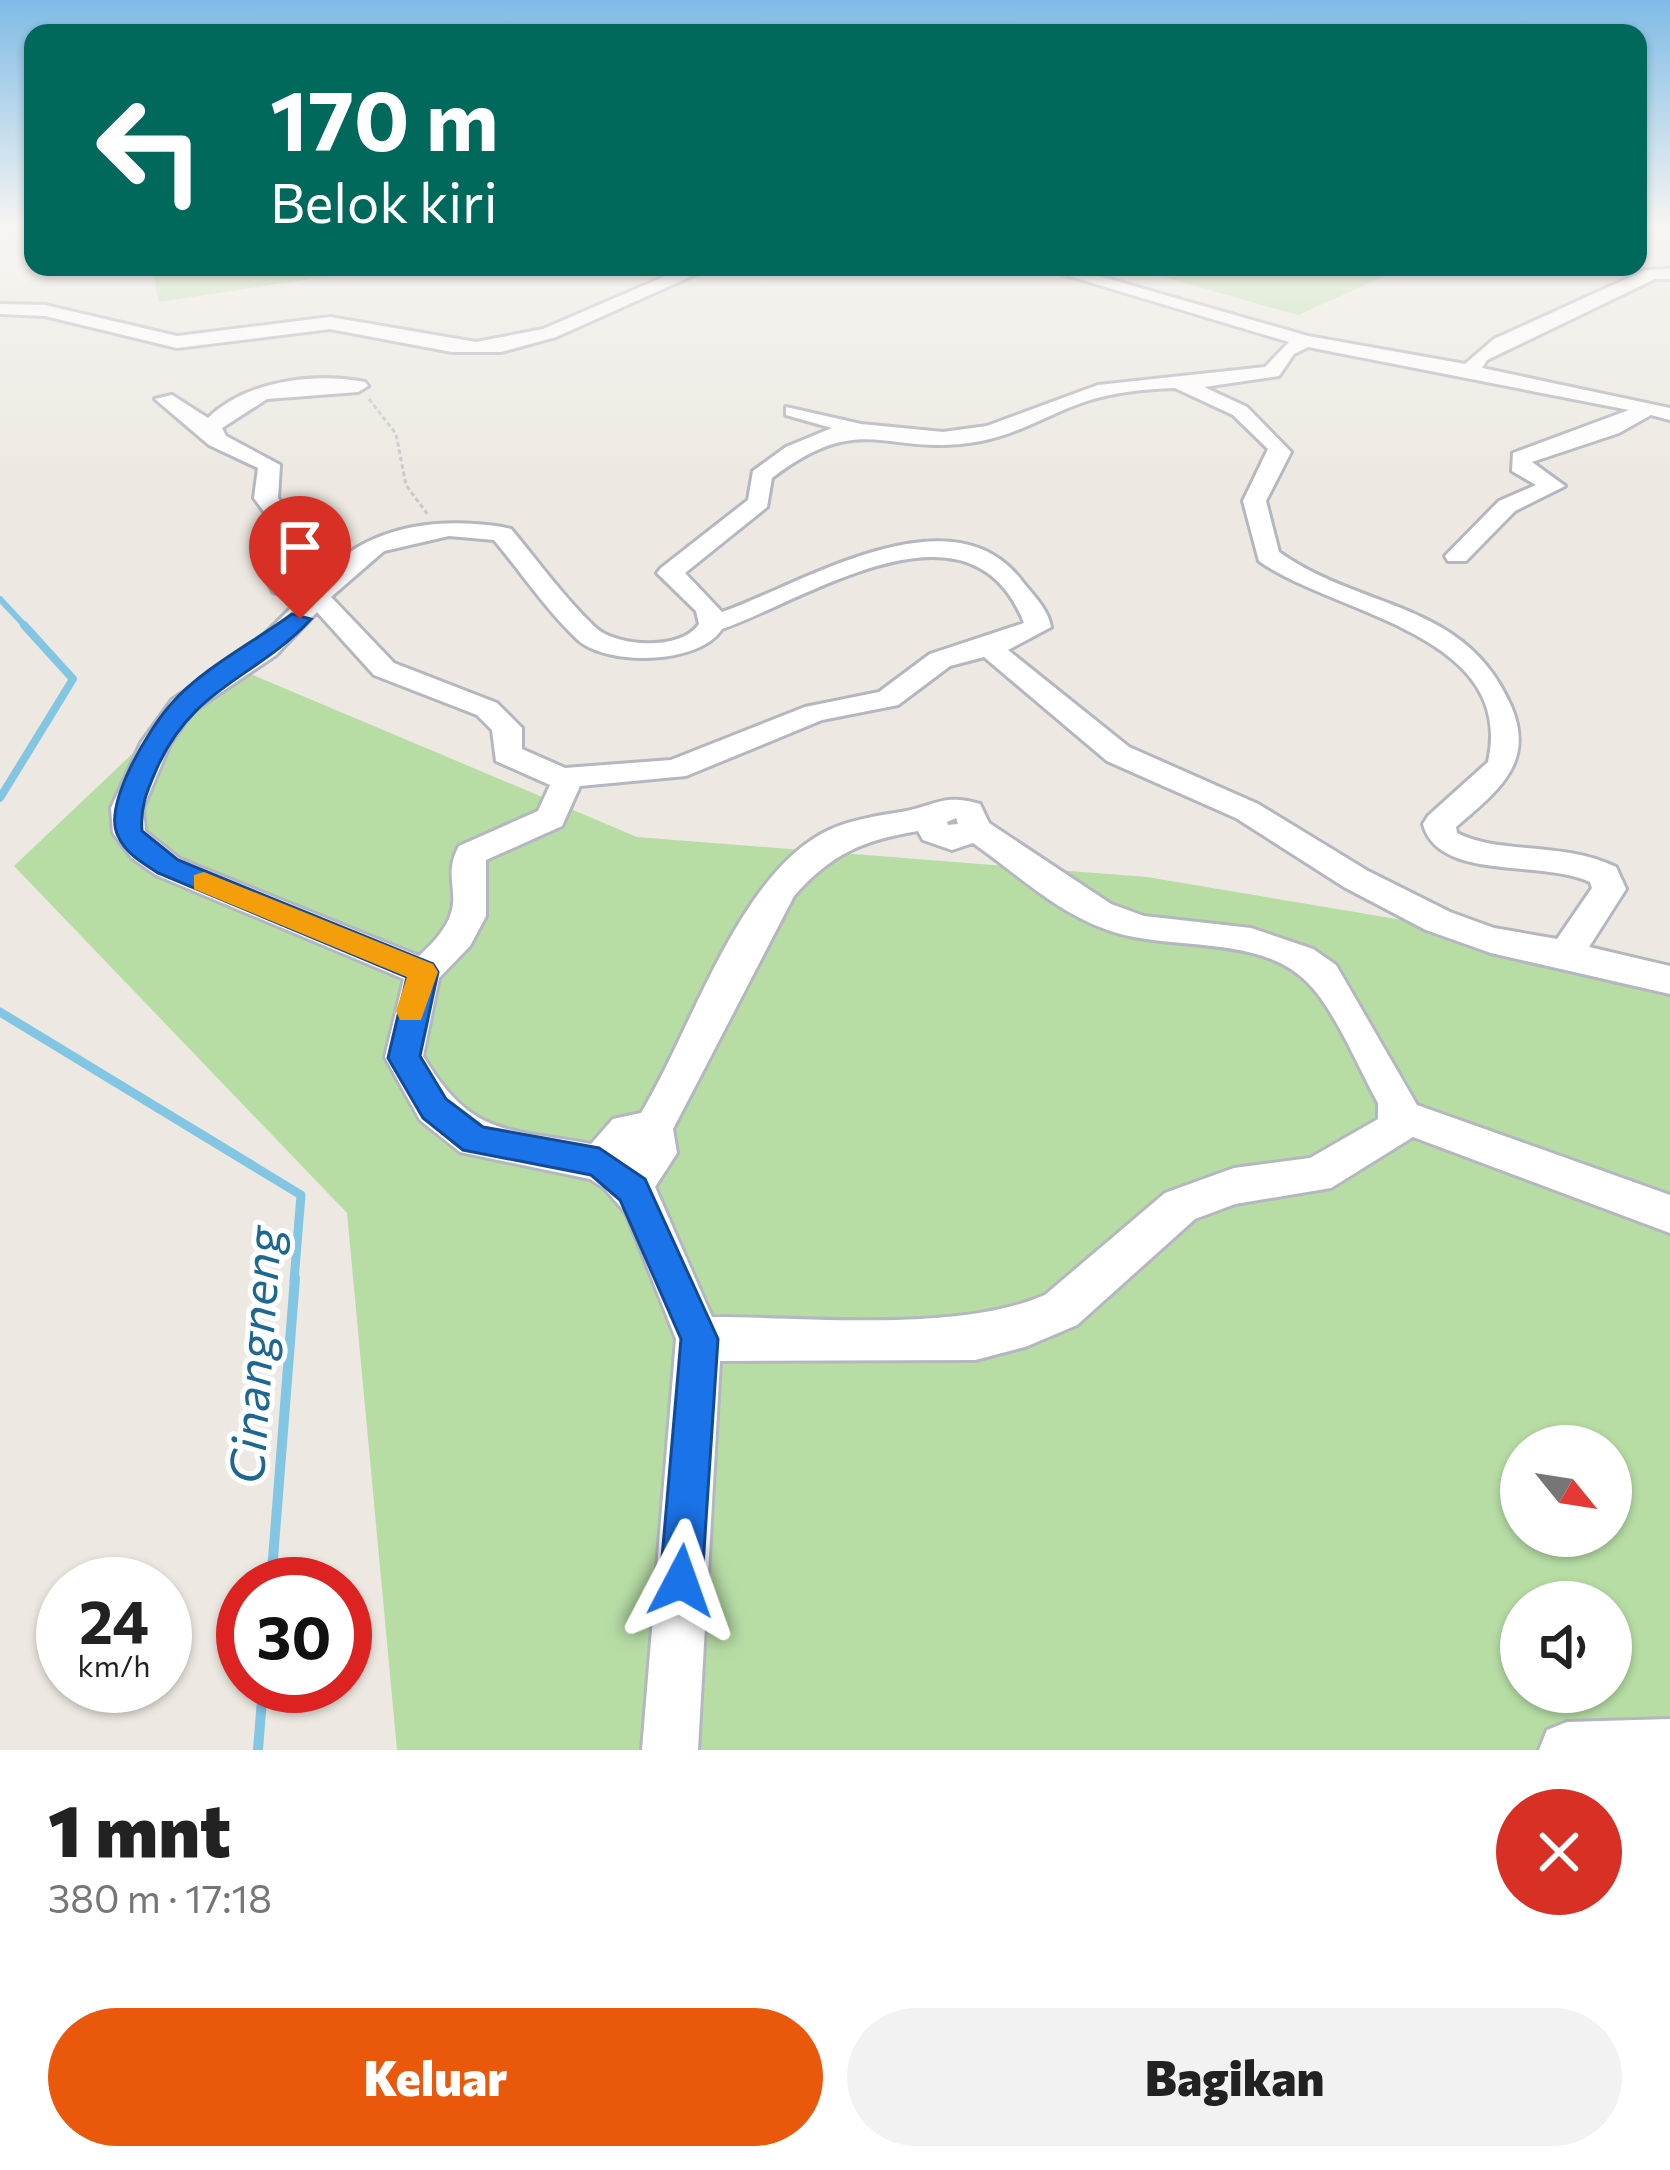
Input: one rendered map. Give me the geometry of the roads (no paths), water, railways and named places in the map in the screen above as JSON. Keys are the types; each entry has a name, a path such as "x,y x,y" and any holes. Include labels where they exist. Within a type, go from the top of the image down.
{"street":[{"path":"57,311 115,333 158,341 204,342 332,323 465,351 527,340 598,311"},
{"path":"1200,311 1306,341 1659,411"},
{"path":"1470,371 1480,356 1573,311"},
{"path":"803,446 880,450 984,434 1052,403 1102,390 1272,372 1287,350 1306,341"},
{"path":"1178,382 1240,410 1277,446 1280,452 1258,478 1251,499 1268,556 1295,573 1415,622 1453,645 1491,680 1504,728 1505,751 1499,771 1439,824 1438,831 1460,849 1562,856 1604,875 1609,889 1566,953"},
{"path":"211,430 228,412 269,393 315,385 358,386"},
{"path":"165,399 211,430 218,440 269,465 266,498 283,521 277,579 282,587 317,597 384,670 488,709 507,728 507,754 565,780 675,769 815,713 888,699 940,659 991,647 1038,627 1036,616 992,561 936,548 891,554 712,624 703,638 660,653 592,638 502,534 438,527 358,554 335,571 317,597 266,649 182,706 156,743 127,808 129,833 142,850 168,867 423,972"},
{"path":"793,411 852,427 935,440"},
{"path":"1457,556 1507,506 1555,486 1520,466 1521,458 1659,411"},
{"path":"712,624 708,610 670,573 750,511 758,502 761,476 803,446 852,427"},
{"path":"991,647 1026,682 1118,754 1247,811 1356,879 1438,921 1491,940 1566,953 1670,980"},
{"path":"565,780 560,806 550,818 470,854 467,869 473,893 467,919 457,938 423,972 404,1058 434,1108 474,1140 614,1174 641,1202 699,1339 670,1750"},
{"path":"614,1174 658,1156 659,1138 653,1128 682,1085 771,899 802,861 840,838 930,818 934,832 952,839 976,830 1092,909 1121,923 1241,937 1306,960 1322,975 1398,1102 1397,1128 1379,1141 1317,1175 1234,1186 1180,1206 1061,1310 1025,1326 975,1338 699,1339"},
{"path":"1400,1115 1670,1214"},
{"path":"1567,1750 1670,1747"}],"waterway":[{"name":"Cinangneng","path":"0,599 27,628"},
{"name":"Cinangneng","path":"0,798 73,679 24,625"},
{"name":"Cinangneng","path":"0,1012 301,1195 294,1281"},
{"name":"Cinangneng","path":"273,1557 295,1278"},
{"name":"Cinangneng","path":"258,1750 261,1713"}]}
